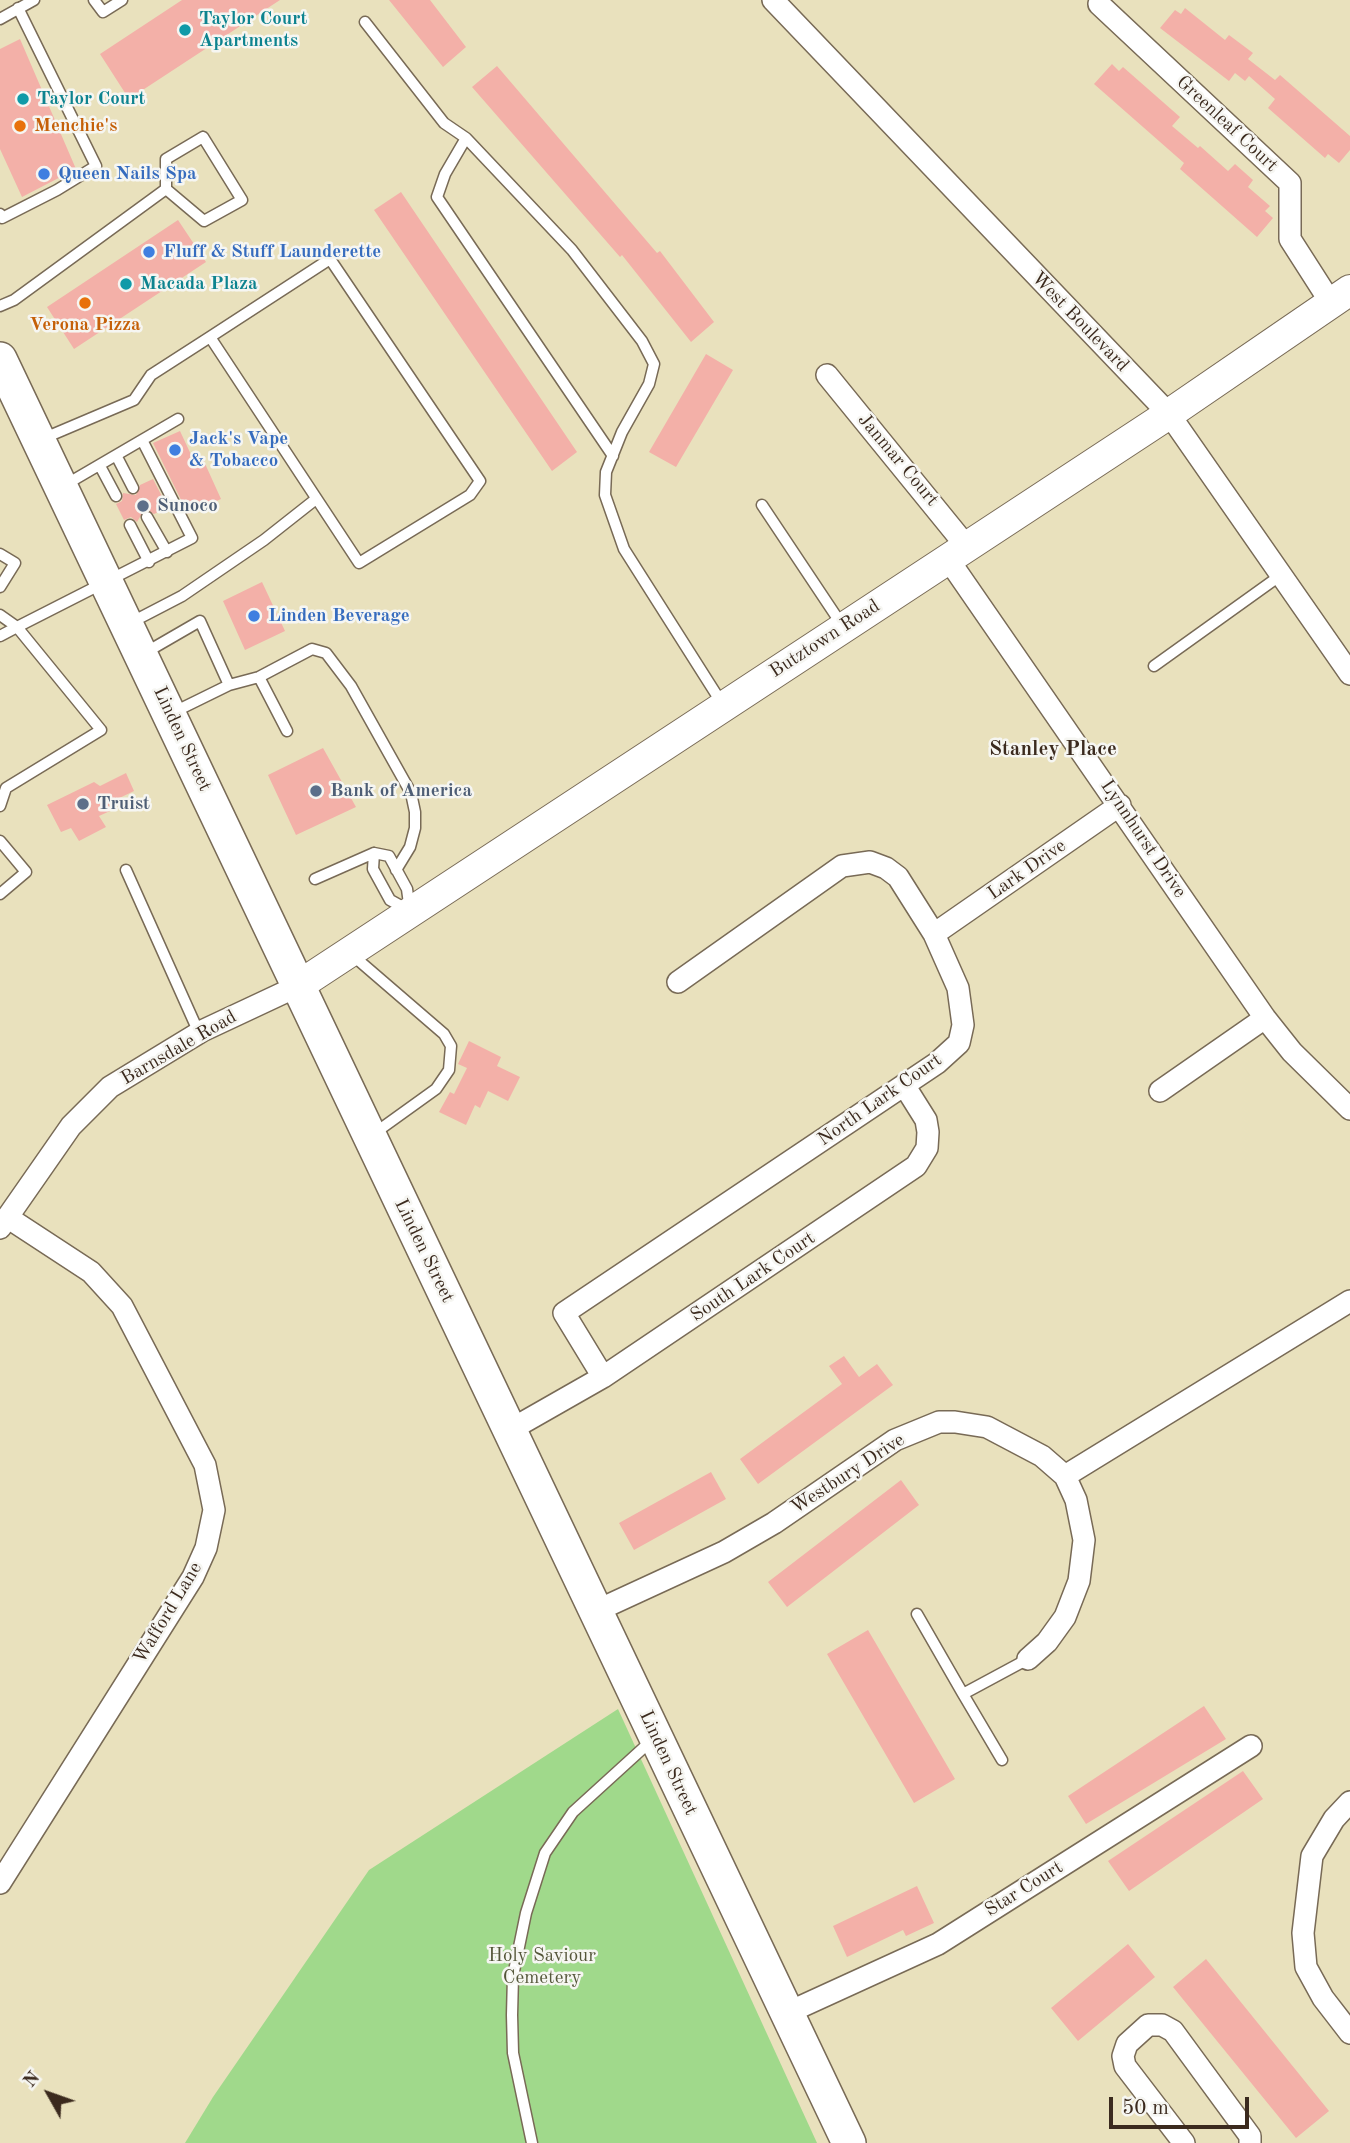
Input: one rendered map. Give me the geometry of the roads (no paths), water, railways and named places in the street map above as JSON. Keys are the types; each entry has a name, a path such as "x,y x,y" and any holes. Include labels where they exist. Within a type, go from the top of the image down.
{"main road":[{"name":"Linden Street","path":"0,359 849,2143"}],"street":[{"name":"West Boulevard","path":"773,0 1169,414 1350,674"},
{"name":"Greenleaf Court","path":"1098,4 1290,183 1290,239 1340,296"},
{"name":"Butztown Road","path":"298,986 1169,414 1340,296"},
{"name":"Janmar Court","path":"827,375 958,553"},
{"path":"0,398 33,428"},
{"name":"Lynnhurst Drive","path":"958,553 1120,805 1265,1018 1292,1052 1350,1109"},
{"name":"Lark Drive","path":"934,934 1120,805"},
{"name":"North Lark Court","path":"603,1377 564,1313 904,1086 959,1043 963,1025 958,988 934,934 898,877 886,868 870,862 842,866 678,982"},
{"name":"Barnsdale Road","path":"3,1223 50,1152 90,1104 137,1069 199,1033 298,986"},
{"path":"1160,1091 1265,1018"},
{"name":"South Lark Court","path":"510,1430 603,1377 916,1166 928,1148 926,1120 904,1086"},
{"name":"Wafford Lane","path":"0,1883 193,1577 206,1548 214,1510 205,1465 122,1306 91,1272 3,1223"},
{"path":"1028,1658 1047,1642 1065,1617 1079,1581 1084,1557 1082,1523 1065,1476 1350,1301"},
{"name":"Westbury Drive","path":"596,1611 724,1552 774,1523 895,1440 939,1422 975,1424 1003,1434 1042,1456 1065,1476"},
{"name":"Star Court","path":"787,2013 938,1944 1251,1746"},
{"path":"1350,1802 1334,1819 1312,1856 1303,1933 1306,1967 1323,1998 1350,2033"},
{"path":"1184,2143 1125,2066 1123,2056 1127,2044 1148,2025 1162,2025 1173,2031 1250,2136 1250,2143"}],"lane":[{"path":"0,19 34,0"},
{"path":"94,0 103,12 122,0"},
{"path":"1,216 96,166 18,8"},
{"path":"365,22 444,123 466,138 572,250 624,315 654,364 641,402 622,432 606,472 605,495 624,549 723,705"},
{"path":"203,136 242,200 204,221 166,189 166,159 203,136"},
{"path":"466,138 445,174 437,197 612,456"},
{"path":"0,306 14,300 166,189"},
{"path":"33,428 134,400 151,375 330,259 480,481 470,495 359,563 210,337"},
{"path":"61,487 117,457 178,419"},
{"path":"0,636 192,538 142,440"},
{"path":"117,457 133,488"},
{"path":"100,466 116,496"},
{"path":"127,624 182,596 264,540 316,499"},
{"path":"762,505 843,627"},
{"path":"147,517 167,552"},
{"path":"131,525 149,562"},
{"path":"0,554 15,563 0,587"},
{"path":"1154,666 1281,575"},
{"path":"0,615 17,627 101,730 3,784 0,806"},
{"path":"142,655 200,621 229,685"},
{"path":"170,714 229,685 259,677 312,649 326,653 336,664 411,793 415,828 410,847 396,870"},
{"path":"259,677 287,731"},
{"path":"0,841 26,872 0,894"},
{"path":"374,853 373,869 390,900 410,911"},
{"path":"315,879 374,853 389,856 407,889 410,911"},
{"path":"127,870 199,1033"},
{"path":"348,952 443,1034 451,1046 449,1070 436,1089 370,1137"},
{"path":"916,1614 1002,1760"},
{"path":"963,1694 1028,1658"},
{"path":"532,2143 513,2053 512,2015 513,1976 526,1913 545,1853 573,1812 656,1737"}],"place":[{"name":"Taylor Court Apartments","path":"185,30"},
{"name":"Taylor Court","path":"23,99"},
{"name":"Menchie's","path":"20,126"},
{"name":"Queen Nails Spa","path":"44,174"},
{"name":"Fluff & Stuff Launderette","path":"149,252"},
{"name":"Macada Plaza","path":"126,284"},
{"name":"Verona Pizza","path":"85,303"},
{"name":"Jack's Vape & Tobacco","path":"175,450"},
{"name":"Sunoco","path":"143,506"},
{"name":"Linden Beverage","path":"254,616"},
{"name":"Bank of America","path":"316,791"},
{"name":"Truist","path":"83,804"}],"district":[{"name":"Stanley Place","path":"1053,749"}],"park label":[{"name":"Holy Saviour Cemetery","path":"542,1967"}]}
